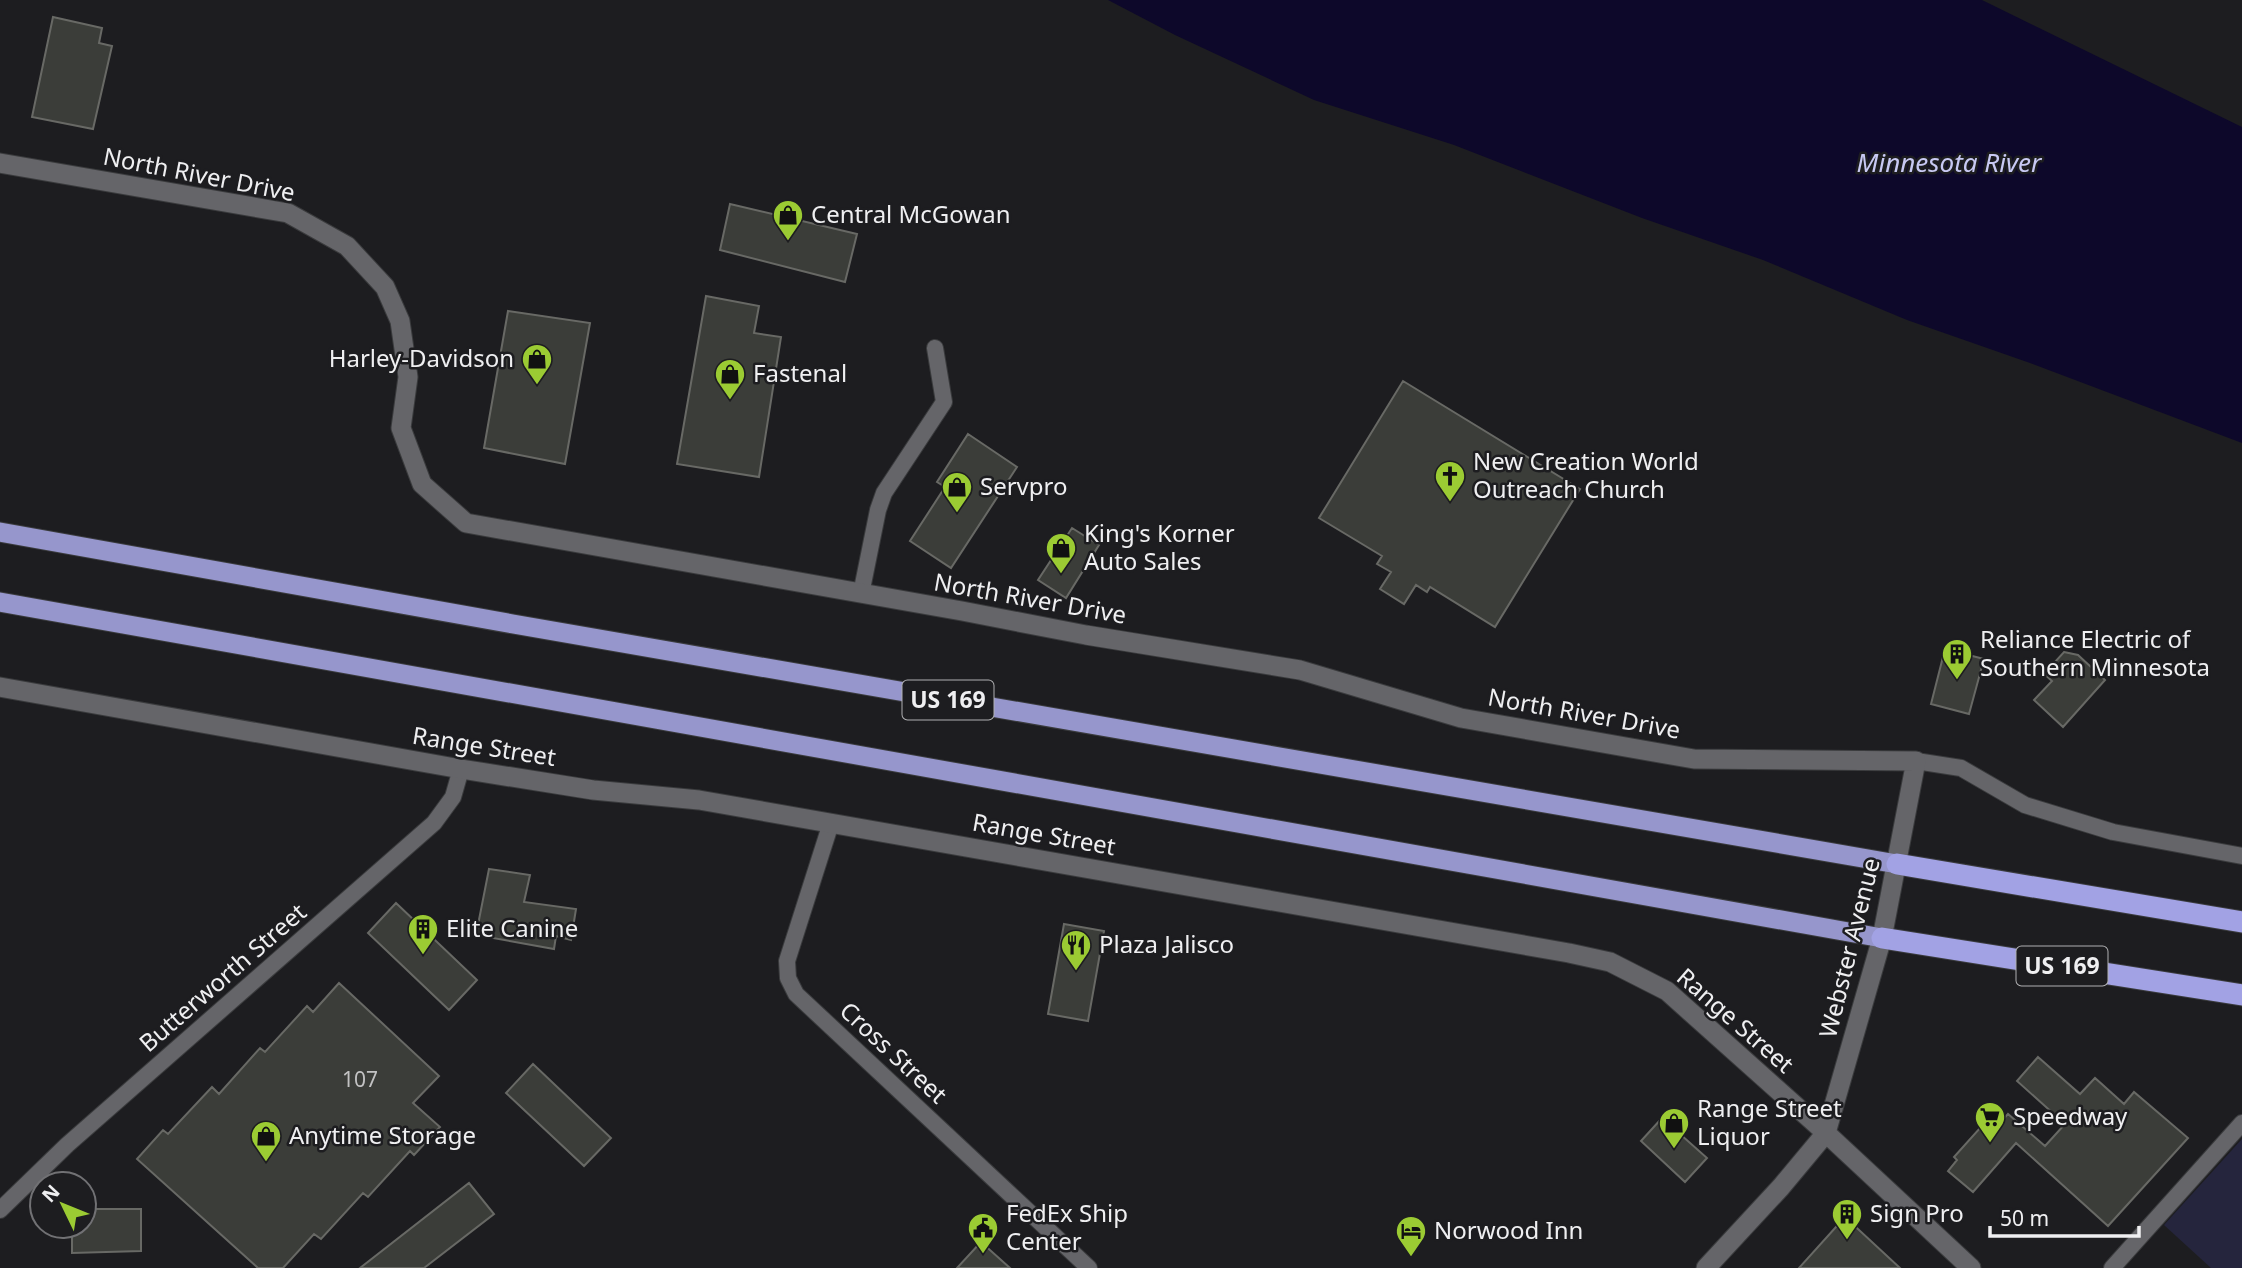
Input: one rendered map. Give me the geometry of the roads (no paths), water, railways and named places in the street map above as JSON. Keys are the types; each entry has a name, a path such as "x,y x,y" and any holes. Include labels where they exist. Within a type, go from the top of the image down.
{"highway":[{"name":"US 169","path":"0,532 527,627 2242,922"},
{"name":"US 169","path":"0,603 1882,938 2242,995"}],"street":[{"name":"North River Drive","path":"0,163 288,213 347,246 384,287 400,321 408,377 401,428 422,484 466,523 1086,635 1300,670 1461,718 1694,759 1916,761 1961,768 2025,805 2113,832 2242,856"},
{"path":"861,594 877,510 884,493 944,401 934,348"},
{"name":"Range Street","path":"0,687 461,769 593,790 699,800 1610,962 1667,991 1826,1133 1971,1268"},
{"name":"Webster Avenue","path":"1706,1268 1781,1187 1826,1133 1882,938 1916,761"},
{"name":"Butterworth Street","path":"0,1210 67,1145 434,823 453,797 461,769"},
{"name":"Cross Street","path":"831,823 787,961 788,978 796,994 1089,1268"},
{"path":"2112,1268 2242,1123"}],"water":[{"name":"Minnesota River","path":"1108,0 1982,0 2242,127 2242,443 1907,320 1763,260 1642,218 1454,145 1314,100 1175,35"}],"place":[{"name":"Central McGowan","path":"788,242"},
{"name":"Harley-Davidson","path":"537,386"},
{"name":"Fastenal","path":"730,401"},
{"name":"New Creation World Outreach Church","path":"1450,503"},
{"name":"Servpro","path":"957,514"},
{"name":"King's Korner Auto Sales","path":"1061,575"},
{"name":"Reliance Electric of Southern Minnesota","path":"1957,681"},
{"name":"Elite Canine","path":"423,956"},
{"name":"Plaza Jalisco","path":"1076,972"},
{"name":"Speedway","path":"1990,1144"},
{"name":"Range Street Liquor","path":"1674,1150"},
{"name":"Anytime Storage","path":"266,1163"},
{"name":"Sign Pro","path":"1847,1241"},
{"name":"FedEx Ship Center","path":"983,1255"},
{"name":"Norwood Inn","path":"1411,1258"}]}
